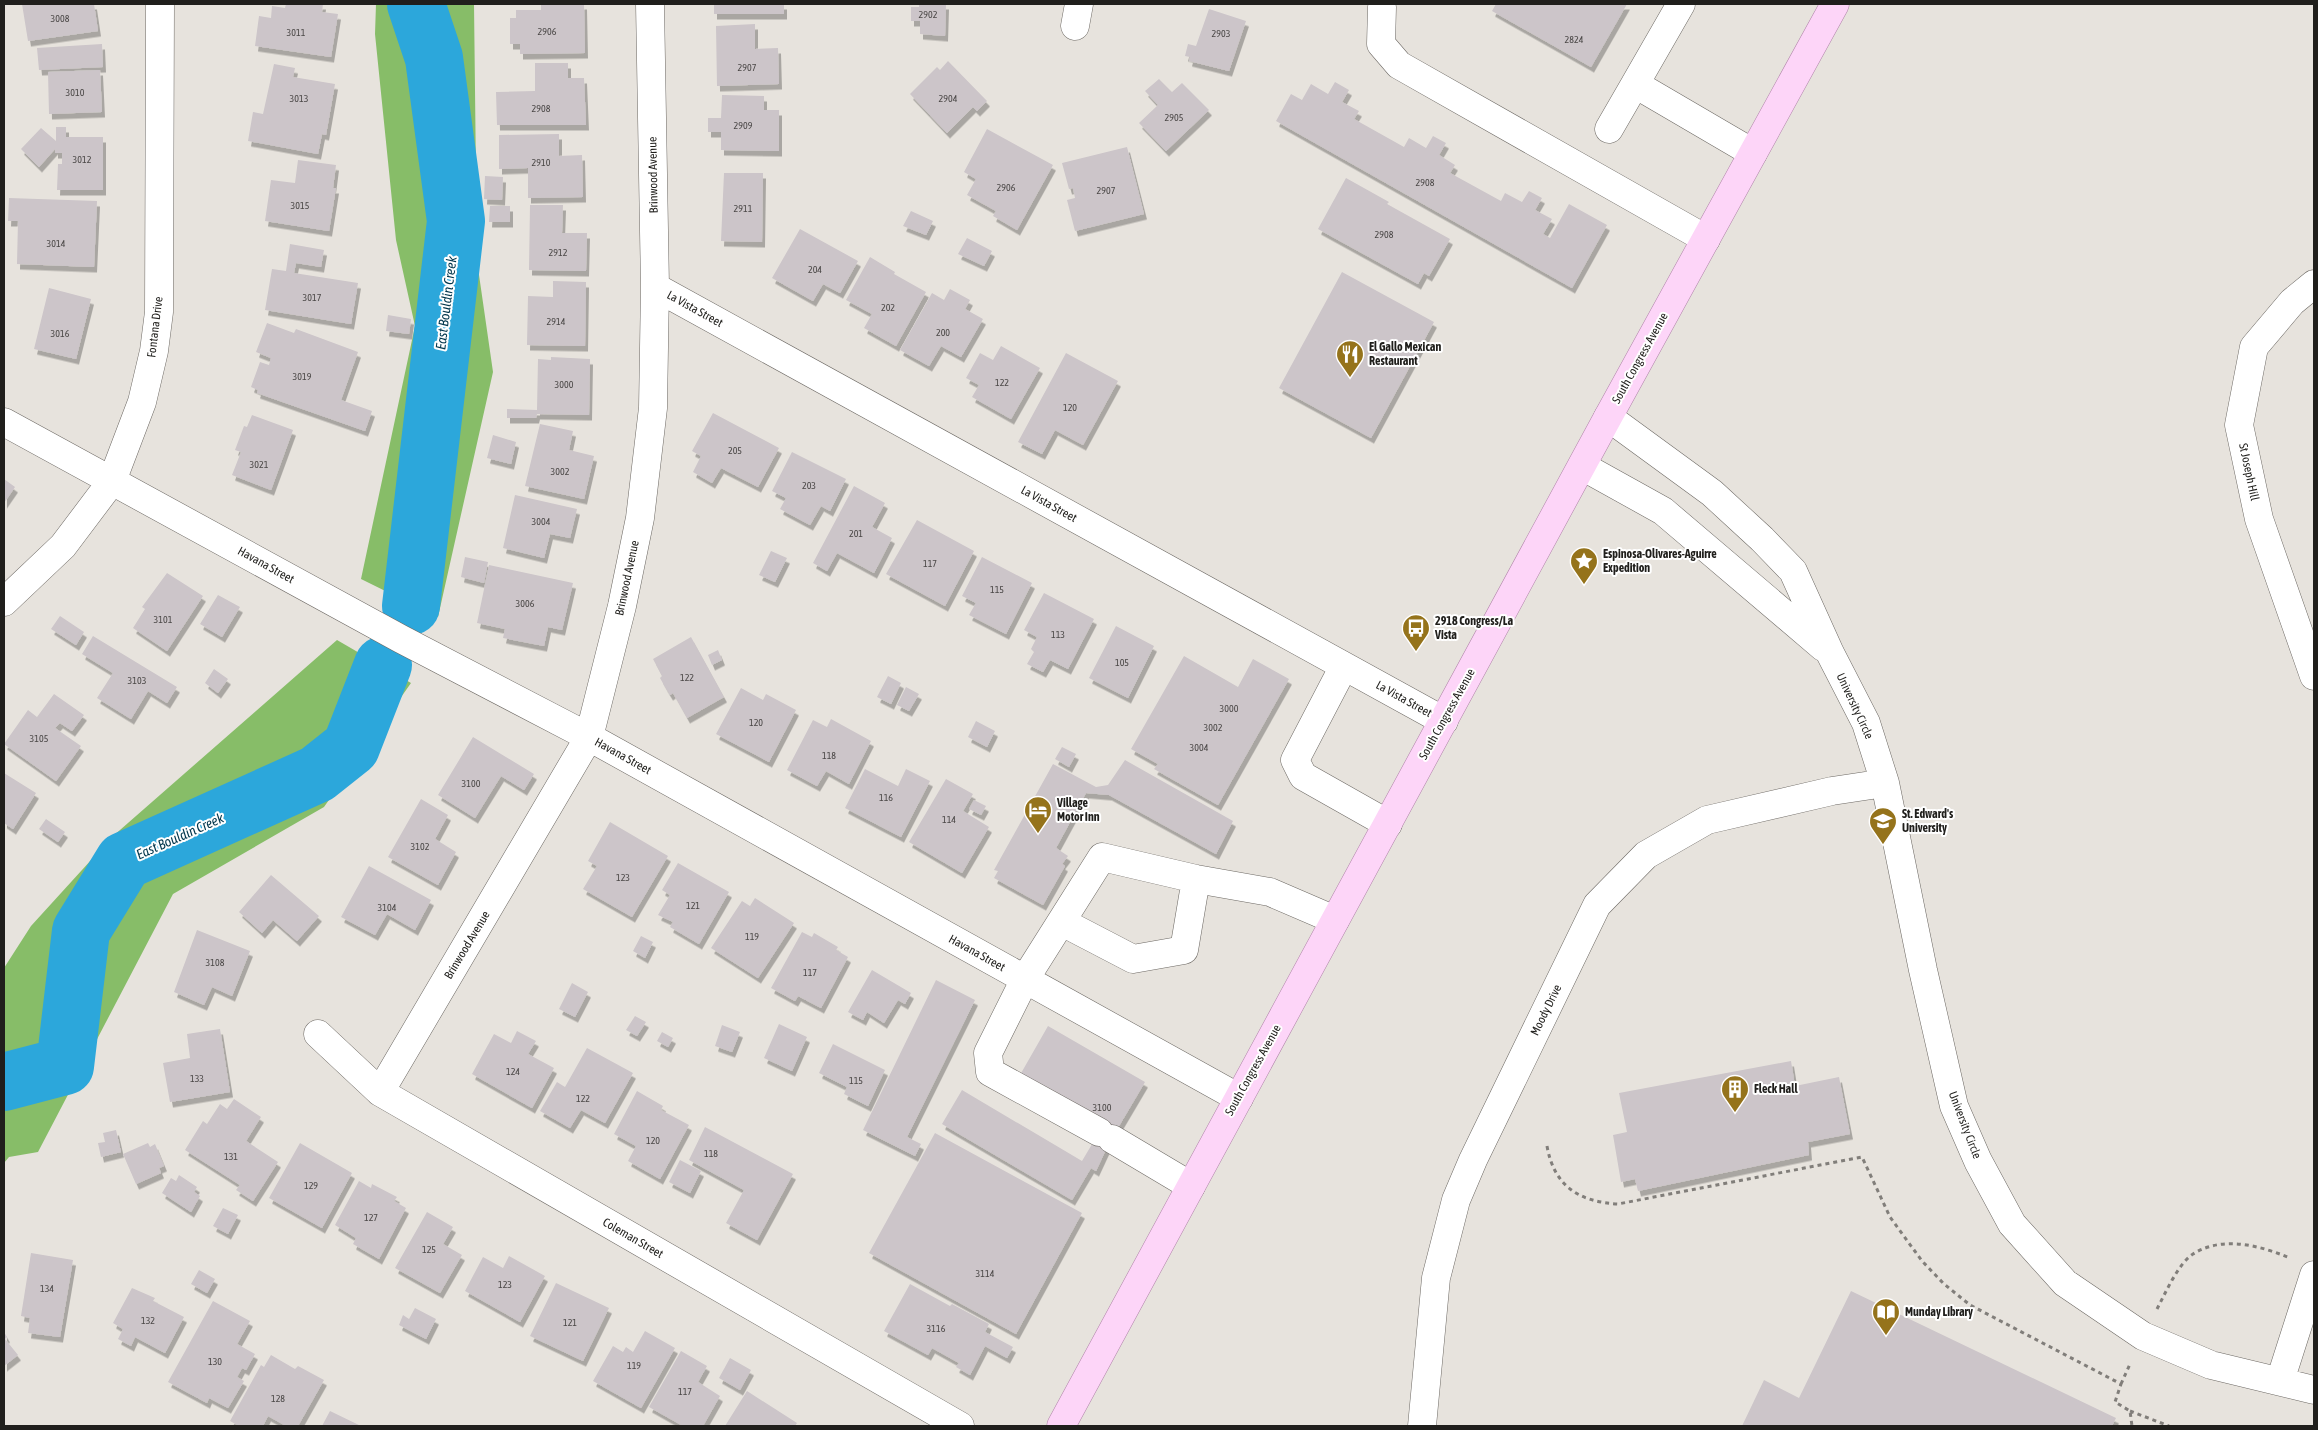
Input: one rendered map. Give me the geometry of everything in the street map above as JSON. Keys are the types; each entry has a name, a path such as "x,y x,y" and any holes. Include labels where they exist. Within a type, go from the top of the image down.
{"main road":[{"name":"South Congress Avenue","path":"1061,1426 1608,417 1835,4"}],"street":[{"name":"Fontana Drive","path":"4,602 63,546 112,481 142,402 154,351 159,312 160,4"},
{"name":"Brinwood Avenue","path":"380,1092 589,737 622,606 640,518 653,408 655,287 650,4"},
{"path":"1609,129 1681,4"},
{"path":"1382,7 1381,44 1399,66 1706,239"},
{"path":"1634,84 1753,153"},
{"name":"St Joseph Hill","path":"2314,284 2292,302 2254,347 2239,425 2260,520 2314,676"},
{"name":"La Vista Street","path":"655,287 1444,721"},
{"name":"University Circle","path":"1608,417 1712,493 1762,539 1793,571 1830,653 1866,722 1885,782 1923,970 1954,1106 1978,1161 2012,1224 2065,1283 2143,1336 2211,1365 2314,1390"},
{"name":"Havana Street","path":"4,422 401,639 589,737 1238,1098"},
{"name":"University Circle","path":"1582,466 1663,510 1830,653"},
{"path":"1344,666 1295,760 1303,776 1388,824"},
{"name":"Moody Drive","path":"1422,1426 1436,1278 1456,1200 1473,1160 1597,904 1646,855 1707,820 1832,791 1885,782"},
{"path":"1190,1186 990,1072 988,1053 1025,979 1102,857 1196,879 1270,892 1335,920"},
{"path":"1062,922 1134,959 1184,950 1196,879"},
{"name":"Coleman Street","path":"318,1034 380,1092 960,1426"},
{"path":"2280,1381 2304,1267"}],"path":[{"path":"1547,1146 1554,1171 1565,1185 1581,1196 1601,1203 1618,1204 1862,1156 1890,1217 1922,1261 1944,1284 1978,1310 2122,1384"},
{"path":"2157,1310 2175,1275 2193,1254 2213,1246 2240,1244 2257,1247 2304,1267"},
{"path":"2132,1360 2115,1402 2130,1411 2169,1426"},
{"path":"2130,1411 2132,1426"}],"green space":[{"path":"376,4 474,4 477,261 493,372 438,617 361,579 415,326 396,240 375,34"},
{"path":"337,640 411,683 324,807 173,894 38,1152 9,1157 4,1163 4,968 31,926 112,837"}],"building":[{"path":"22,4 94,4 98,31 28,41"},
{"path":"286,4 323,4 322,12 338,14 331,57 255,46 259,16 271,18 272,6 285,8"},
{"path":"541,4 584,4 585,53 520,54 520,44 510,44 510,18 516,18 516,10 541,10"},
{"path":"714,4 784,4 784,14 714,14"},
{"path":"919,4 946,4 945,36 920,34 920,21 911,21 911,7 919,7"},
{"path":"1496,4 1627,4 1591,67 1492,11"},
{"path":"1209,9 1246,21 1229,71 1189,61 1190,57 1185,56 1188,44 1196,46"},
{"path":"755,24 755,49 778,48 779,84 717,86 716,26"},
{"path":"102,44 103,67 39,70 37,48"},
{"path":"948,61 987,101 977,111 973,107 947,133 910,94 937,67 940,70"},
{"path":"535,63 568,63 568,78 584,78 586,125 497,125 496,92 535,91"},
{"path":"274,64 295,68 293,77 335,84 326,135 322,134 318,154 248,141 253,112 263,114"},
{"path":"100,70 102,112 49,114 48,72"},
{"path":"1159,79 1172,92 1182,83 1209,110 1166,151 1139,123 1158,105 1145,91"},
{"path":"1335,82 1349,90 1342,102 1359,111 1354,119 1404,147 1409,138 1426,148 1433,136 1446,143 1439,155 1455,165 1450,173 1501,201 1505,193 1522,202 1529,191 1542,198 1535,210 1552,219 1543,234 1550,238 1569,204 1607,225 1572,288 1276,121 1291,94 1302,100 1311,84 1328,94"},
{"path":"722,95 764,96 764,110 779,110 779,151 721,150 721,132 708,132 708,118 721,118"},
{"path":"56,127 66,127 66,137 103,137 103,190 57,190 58,164 62,164 62,153 55,153 55,149 39,167 21,149 41,128 56,141"},
{"path":"987,129 1053,165 1017,230 993,216 996,211 967,195 976,179 964,172"},
{"path":"559,134 559,156 582,155 583,197 528,198 528,168 499,169 499,135"},
{"path":"1127,147 1144,214 1075,231 1067,200 1075,198 1073,188 1069,189 1062,163"},
{"path":"298,160 336,165 333,188 336,188 329,231 265,221 271,180 295,183"},
{"path":"724,173 763,173 762,242 721,241"},
{"path":"485,176 503,177 502,200 484,199"},
{"path":"1346,178 1389,202 1387,204 1450,239 1429,276 1424,273 1418,284 1318,229"},
{"path":"9,198 97,201 94,267 17,264 18,221 8,221"},
{"path":"530,205 563,205 562,233 587,233 586,271 529,270"},
{"path":"490,206 510,206 510,222 489,222"},
{"path":"911,211 933,221 926,235 903,226"},
{"path":"800,229 858,261 840,293 823,284 813,301 772,278"},
{"path":"967,238 992,251 984,266 958,254"},
{"path":"290,244 324,250 321,267 296,263 294,273 358,283 351,324 265,310 272,269 286,271"},
{"path":"870,257 895,272 894,274 926,292 896,346 864,328 872,314 846,300"},
{"path":"1342,272 1434,322 1371,438 1279,388"},
{"path":"553,281 586,282 585,346 527,345 528,296 553,297"},
{"path":"49,288 91,299 76,359 34,349"},
{"path":"950,289 970,300 965,309 983,319 961,357 941,346 929,366 900,350 932,293 944,300"},
{"path":"388,315 411,319 409,334 386,331"},
{"path":"267,323 294,333 296,329 358,352 341,400 372,411 365,431 257,393 258,390 251,387 260,362 269,365 271,358 256,352"},
{"path":"1001,346 1040,368 1011,419 972,397 979,385 966,378 980,353 993,360"},
{"path":"1066,353 1118,381 1083,445 1055,430 1042,454 1018,442"},
{"path":"551,357 590,359 589,415 537,414 536,418 507,418 507,409 537,410 538,359 551,360"},
{"path":"713,413 779,448 758,487 721,468 712,483 693,472 701,456 692,451"},
{"path":"252,415 293,430 271,490 232,475 241,452 235,450 244,426 247,427"},
{"path":"540,424 573,431 569,450 594,456 584,499 525,486"},
{"path":"493,435 516,442 511,464 487,458"},
{"path":"792,452 846,479 830,511 821,506 810,525 780,509 786,498 772,491"},
{"path":"4,479 15,487 4,503"},
{"path":"854,486 885,503 872,527 892,538 874,573 837,553 827,571 813,563"},
{"path":"515,495 577,509 570,538 550,534 544,558 503,548"},
{"path":"917,520 974,551 945,606 886,574"},
{"path":"771,551 787,558 775,582 759,575"},
{"path":"465,557 488,562 484,583 461,577"},
{"path":"982,557 1032,583 1006,634 969,615 976,603 962,596"},
{"path":"489,565 573,583 562,630 548,627 544,646 503,638 505,629 477,623"},
{"path":"167,573 203,596 167,651 133,628 145,609 142,607"},
{"path":"1044,593 1094,619 1068,669 1050,660 1043,672 1027,664 1034,652 1031,649 1037,637 1024,630"},
{"path":"218,595 240,607 222,637 200,624"},
{"path":"60,616 84,632 76,645 51,629"},
{"path":"1116,626 1154,646 1128,698 1089,678"},
{"path":"93,636 177,687 167,703 148,691 131,719 97,698 113,673 82,654"},
{"path":"691,637 724,697 687,718 673,693 670,695 665,687 660,678 662,676 653,659"},
{"path":"718,650 722,660 712,665 708,655"},
{"path":"1184,656 1238,687 1253,659 1289,679 1218,805 1154,769 1158,764 1131,749"},
{"path":"214,669 228,679 218,693 205,683"},
{"path":"888,676 901,683 891,704 877,697"},
{"path":"906,687 919,694 909,711 897,705"},
{"path":"741,688 763,700 766,694 796,710 769,762 716,734"},
{"path":"54,694 84,715 72,731 60,723 55,728 81,746 56,781 4,744 28,710 37,717"},
{"path":"831,719 871,741 849,784 826,771 817,786 787,770 813,720 827,727"},
{"path":"976,721 995,731 987,747 968,737"},
{"path":"473,737 534,774 524,790 501,776 475,818 438,795"},
{"path":"1062,747 1076,754 1069,767 1055,759"},
{"name":"Village Motor Inn","path":"1125,760 1233,821 1216,854 1109,795 1086,793 1056,848 1068,856 1062,864 1065,866 1043,905 994,878 998,871 994,870 1053,764 1096,787 1108,785"},
{"path":"865,769 898,786 906,769 930,781 901,837 845,808"},
{"path":"4,773 36,793 13,829 4,823"},
{"path":"946,779 973,794 963,811 989,827 962,873 909,842"},
{"path":"421,799 448,815 435,839 456,852 438,885 388,857"},
{"path":"974,800 986,806 981,815 969,809"},
{"path":"46,819 65,832 58,842 39,829"},
{"path":"610,822 668,856 632,917 583,889 597,866 588,861"},
{"path":"678,863 729,892 699,944 670,927 673,922 658,915 670,895 662,890"},
{"path":"369,866 431,900 415,930 387,914 375,935 341,917"},
{"path":"271,875 319,916 297,941 273,920 262,933 239,912"},
{"path":"755,898 794,923 758,978 711,948 742,901 750,906"},
{"path":"197,930 250,951 232,996 212,987 204,1005 174,992"},
{"path":"802,932 812,937 814,933 838,947 836,950 848,957 821,1008 798,996 795,1001 771,988"},
{"path":"641,936 653,942 645,958 633,951"},
{"path":"872,970 911,993 905,1004 898,1000 884,1023 867,1012 863,1020 848,1012"},
{"path":"936,980 975,1000 907,1137 921,1144 915,1156 863,1130"},
{"path":"572,983 588,992 575,1017 559,1009"},
{"path":"635,1016 646,1022 637,1036 626,1030"},
{"path":"779,1024 807,1037 792,1071 764,1058"},
{"path":"722,1025 740,1032 732,1052 715,1046"},
{"path":"1048,1026 1145,1082 1109,1143 1096,1171 1091,1168 1072,1200 942,1124 962,1090 1082,1161 1104,1124 1020,1075"},
{"path":"220,1029 230,1092 170,1102 163,1063 190,1058 187,1034"},
{"path":"517,1031 536,1041 528,1054 554,1068 532,1108 472,1074 494,1034 511,1043"},
{"path":"662,1032 673,1038 668,1047 657,1041"},
{"path":"833,1044 885,1070 868,1106 844,1094 847,1087 819,1073"},
{"path":"587,1048 633,1073 605,1123 581,1110 570,1128 540,1111 557,1082 565,1087"},
{"name":"Fleck Hall","path":"1791,1061 1795,1086 1839,1077 1850,1134 1808,1142 1809,1155 1638,1191 1635,1179 1621,1182 1613,1135 1627,1132 1619,1093"},
{"path":"637,1091 663,1106 661,1110 689,1125 660,1179 628,1161 636,1146 614,1134"},
{"path":"234,1099 261,1117 246,1141 278,1162 253,1201 236,1190 240,1185 185,1150 203,1121 207,1124 220,1104 227,1109"},
{"path":"705,1127 793,1174 757,1240 726,1223 744,1190 689,1160"},
{"path":"116,1130 121,1152 101,1157 98,1143 105,1142 103,1133"},
{"path":"935,1133 1082,1213 1016,1334 869,1253"},
{"path":"148,1143 150,1147 155,1144 164,1166 159,1168 161,1173 136,1184 123,1154"},
{"path":"300,1143 352,1173 322,1228 269,1198"},
{"path":"680,1160 701,1171 690,1193 669,1182"},
{"path":"179,1175 197,1187 194,1192 200,1196 191,1212 162,1193 171,1178 176,1181"},
{"path":"359,1181 371,1188 372,1184 397,1197 394,1201 406,1208 379,1259 353,1244 356,1238 335,1225"},
{"path":"223,1208 238,1215 228,1234 213,1226"},
{"path":"427,1212 453,1227 443,1244 462,1255 440,1293 395,1268"},
{"path":"31,1253 73,1260 60,1337 28,1333 30,1318 21,1316"},
{"path":"509,1256 545,1276 520,1322 465,1291 483,1257 503,1268"},
{"path":"199,1270 215,1279 207,1293 191,1284"},
{"path":"556,1283 609,1308 583,1361 530,1336"},
{"path":"910,1284 950,1306 952,1304 989,1324 985,1332 1013,1347 1007,1358 985,1346 970,1375 956,1367 959,1363 932,1348 928,1355 884,1331"},
{"path":"132,1288 155,1298 153,1301 184,1317 165,1353 135,1337 131,1346 118,1339 123,1329 113,1323"},
{"name":"Munday Library","path":"1851,1291 2116,1418 2112,1426 1742,1426 1764,1380 1799,1398"},
{"path":"213,1301 250,1321 237,1344 255,1354 246,1370 242,1368 237,1377 244,1381 228,1408 209,1398 207,1403 168,1382"},
{"path":"415,1308 436,1319 426,1339 399,1325 403,1315 409,1319"},
{"path":"645,1331 675,1348 641,1408 593,1381 613,1346 623,1352 626,1347 633,1352"},
{"path":"4,1332 7,1337 5,1339 18,1355 4,1366"},
{"path":"681,1351 707,1366 698,1382 720,1396 703,1426 683,1426 649,1407"},
{"path":"271,1355 295,1369 298,1366 324,1380 298,1426 286,1426 268,1416 263,1426 239,1426 230,1421 261,1365 264,1367"},
{"path":"730,1358 751,1370 740,1390 719,1378"},
{"path":"747,1391 797,1423 795,1426 725,1426"},
{"path":"330,1411 361,1426 322,1426"}],"waterway":[{"name":"East Bouldin Creek","path":"411,606 456,221 434,58 416,4"},
{"name":"East Bouldin Creek","path":"4,1082 65,1066 81,931 124,861 317,774 351,747 383,665"}],"place":[{"name":"El Gallo Mexican Restaurant","path":"1350,378"},
{"name":"Espinosa-Olivares-Aguirre Expedition","path":"1584,585"},
{"name":"2918 Congress/La Vista","path":"1416,652"},
{"name":"Village Motor Inn","path":"1038,834"},
{"name":"St. Edward's University","path":"1883,845"},
{"name":"Fleck Hall","path":"1735,1113"},
{"name":"Munday Library","path":"1886,1336"}]}
